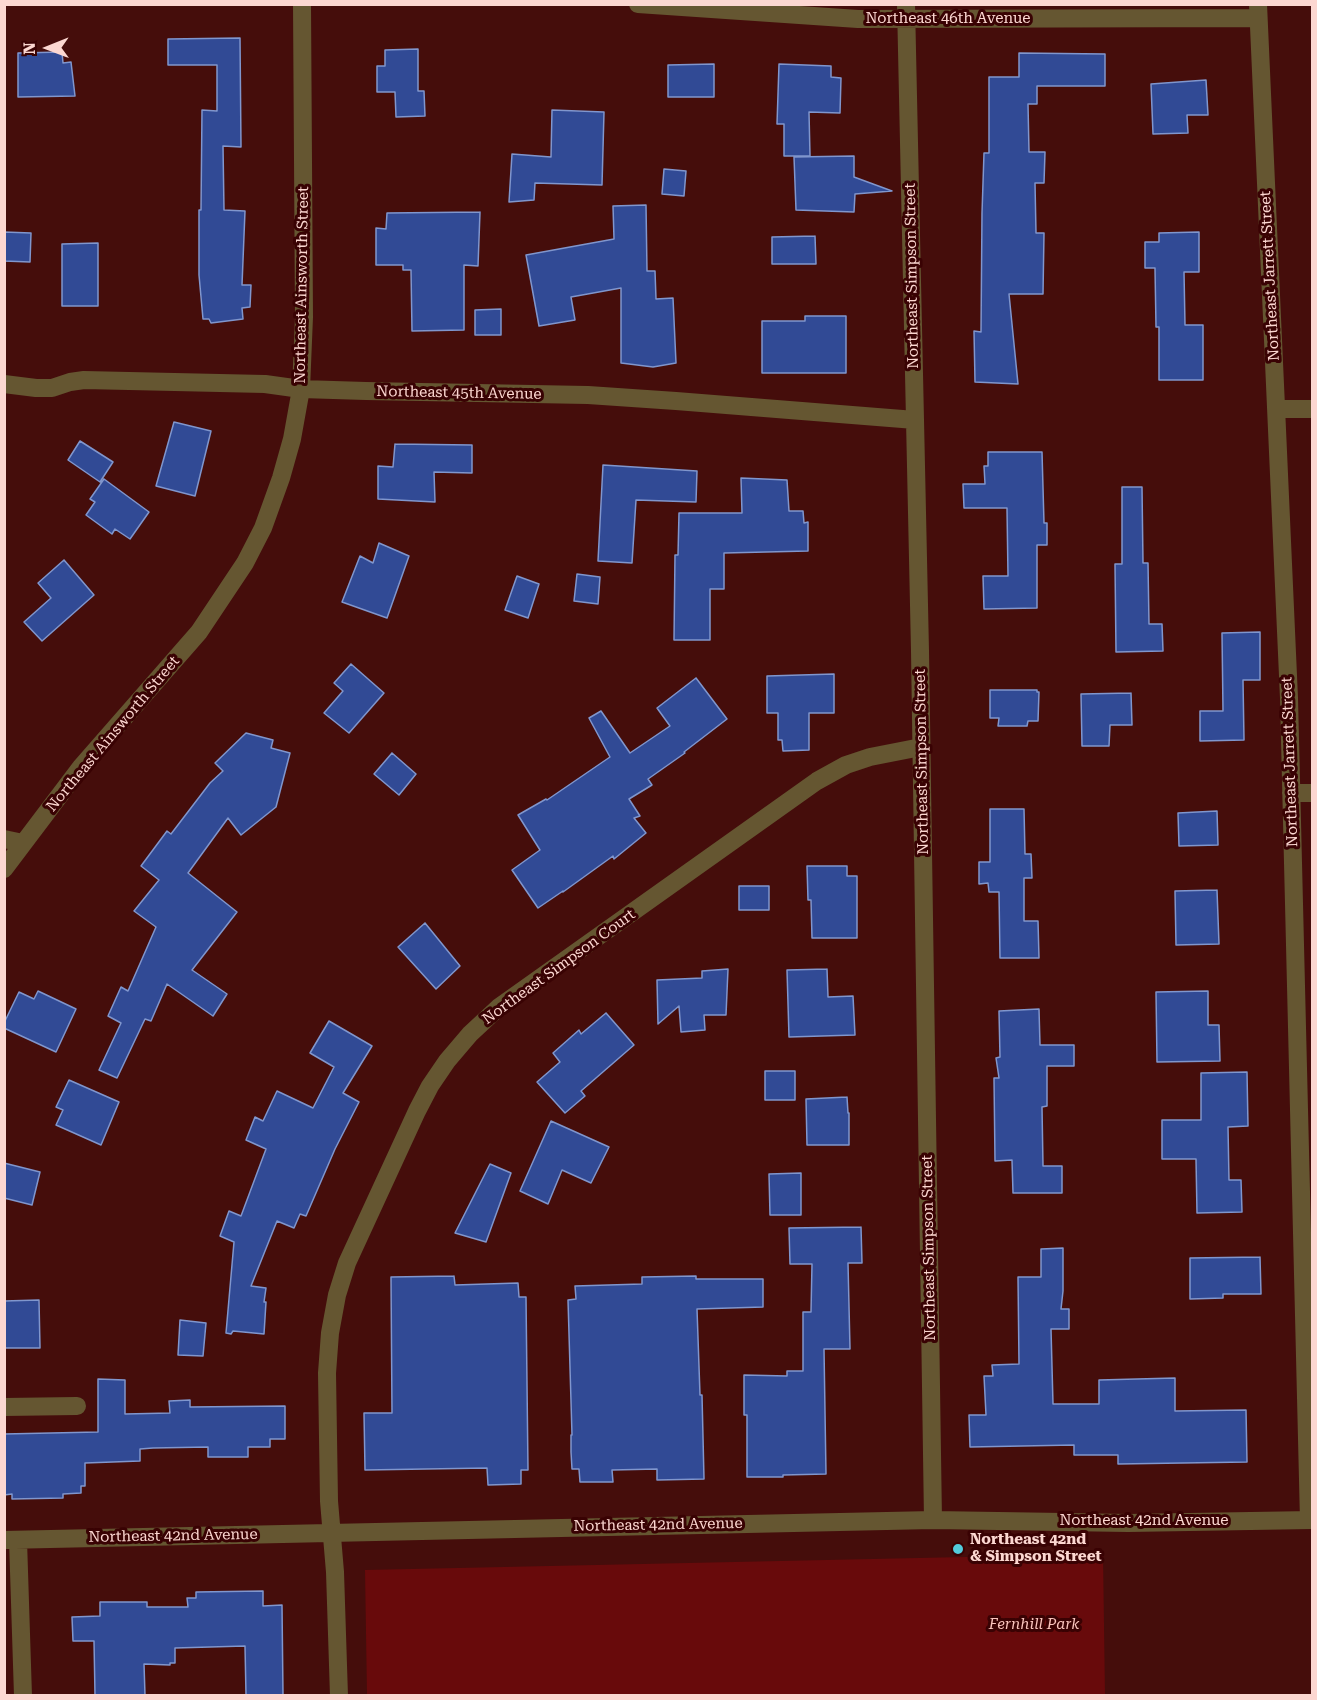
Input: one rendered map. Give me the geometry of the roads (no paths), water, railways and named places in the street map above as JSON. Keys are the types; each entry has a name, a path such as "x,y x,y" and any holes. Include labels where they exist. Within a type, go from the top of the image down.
{"street":[{"name":"Northeast Ainsworth Street","path":"4,869 81,767 200,632 245,563 263,528 281,478 292,439 301,389 304,317 302,4"},
{"name":"Northeast 46th Avenue","path":"639,4 858,19 906,12 1258,11"},
{"name":"Northeast Jarrett Street","path":"1258,11 1288,687 1311,1520"},
{"name":"Northeast Simpson Street","path":"906,12 921,747 933,1520"},
{"name":"Northeast 45th Avenue","path":"4,384 36,388 52,388 70,382 96,381 265,384 301,389 588,395 915,420"},
{"path":"1276,409 1312,409"},
{"name":"Northeast Simpson Court","path":"331,1533 328,1501 327,1373 330,1333 337,1295 347,1263 417,1112 430,1086 447,1061 470,1034 499,1007 817,781 846,765 870,757 921,747"},
{"path":"1291,794 1312,793"},
{"path":"4,839 23,843"},
{"path":"4,1407 77,1406"},
{"name":"Northeast 42nd Avenue","path":"11,1540 933,1520 1128,1523 1311,1520"},
{"path":"331,1533 335,1572 339,1695"},
{"path":"11,1540 23,1695"}],"place":[{"name":"Northeast 42nd & Simpson Street","path":"958,1549"}],"park label":[{"name":"Fernhill Park","path":"1034,1625"}]}
